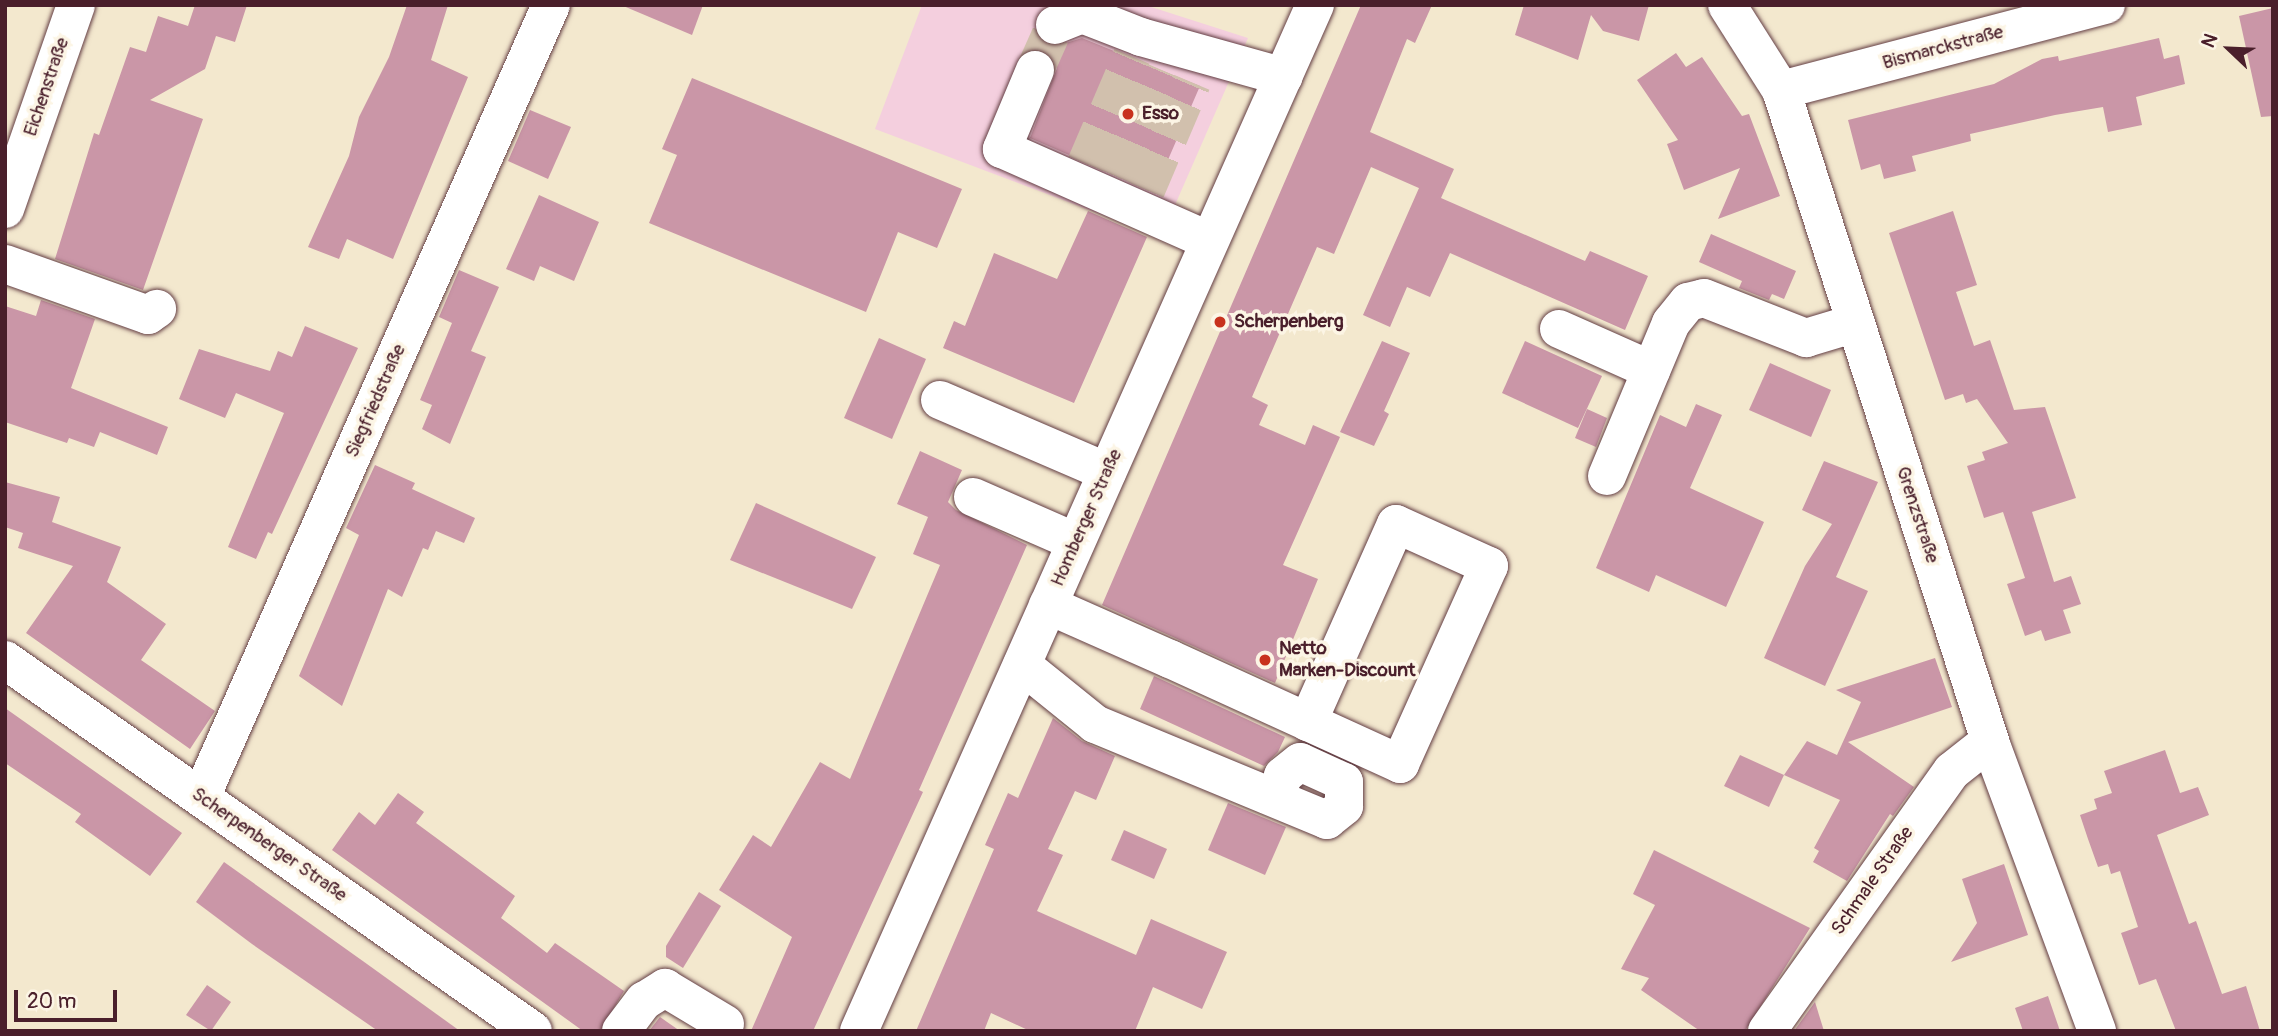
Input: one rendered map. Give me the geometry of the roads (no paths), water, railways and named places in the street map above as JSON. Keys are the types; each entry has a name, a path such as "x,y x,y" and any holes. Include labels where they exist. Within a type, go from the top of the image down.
{"street":[{"name":"Eichenstraße","path":"5,209 76,5"},
{"name":"Siegfriedstraße","path":"201,797 551,5"},
{"name":"Homberger Straße","path":"859,1031 1315,5"},
{"name":"Grenzstraße","path":"1727,5 1781,90 1990,741 2097,1031"},
{"name":"Bismarckstraße","path":"1781,90 2106,5"},
{"path":"1055,25 1082,14 1168,57 1284,77"},
{"path":"1035,70 1002,149 1113,186 1210,241"},
{"path":"5,264 148,315 157,309"},
{"path":"1606,476 1671,323 1688,302 1704,298 1806,338 1856,323"},
{"path":"1559,329 1651,370"},
{"path":"940,400 1107,472"},
{"path":"973,497 1076,542"},
{"path":"1048,605 1400,764 1489,566 1396,524 1308,722"},
{"name":"Scherpenberger Straße","path":"5,660 533,1031"},
{"path":"1022,665 1095,724 1276,798"},
{"name":"Schmale Straße","path":"1767,1031 1952,771 1990,741"},
{"path":"621,1031 644,1001 665,988 725,1024"}],"tunnel":[{"path":"1035,70 1055,25"},
{"path":"1086,164 1132,56"},
{"path":"1117,177 1163,70"},
{"path":"1146,190 1192,82"}],"place":[{"name":"Esso","path":"1128,114"},
{"name":"Scherpenberg","path":"1220,322"},
{"name":"Netto Marken-Discount","path":"1265,660"}]}
